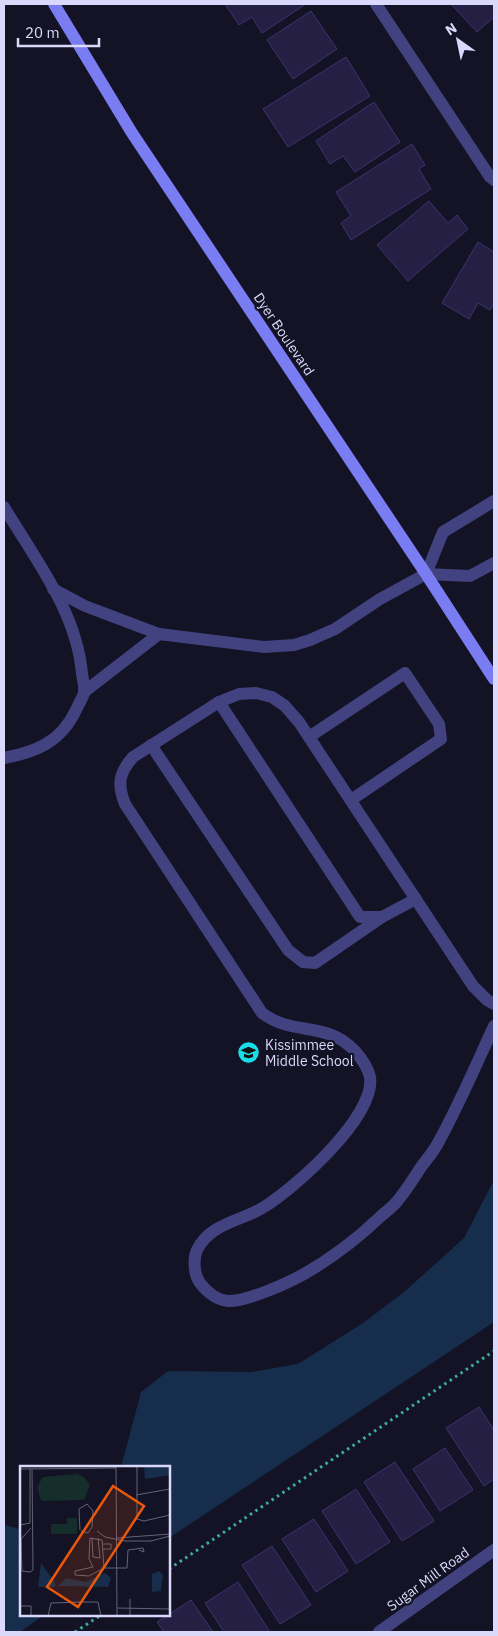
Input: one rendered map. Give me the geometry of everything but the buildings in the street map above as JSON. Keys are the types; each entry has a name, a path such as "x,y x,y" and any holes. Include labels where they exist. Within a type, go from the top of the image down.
{"main road":[{"name":"Dyer Boulevard","path":"54,4 132,133 494,679"}],"street":[{"path":"376,4 490,178 494,180"},
{"path":"426,574 443,532 494,501"},
{"path":"4,507 53,589 71,625 81,657 84,692 70,724 45,746 24,754 4,758"},
{"path":"53,589 85,606 159,634 264,647 294,645 310,640 335,628 380,599 426,574 470,576 494,563"},
{"path":"84,692 159,634"},
{"path":"309,737 405,673 439,724 441,739 351,800"},
{"path":"494,1004 487,1000 473,986 299,722 285,706 272,696 256,693 239,694 219,702 133,757 126,765 119,784 125,804 262,1013 284,1025 321,1031 342,1039 366,1065 370,1077 370,1089 362,1110 348,1129 311,1170 282,1196 261,1209 213,1231 196,1251 196,1278 205,1290 216,1298 229,1301 251,1296 289,1282 326,1262 360,1236 398,1201 438,1144 494,1026"},
{"path":"219,702 360,917 382,917"},
{"path":"151,745 288,950 303,962 315,963 382,917 416,898"},
{"name":"Sugar Mill Road","path":"379,1632 494,1550"}],"path":[{"path":"170,1568 494,1351"},
{"path":"75,1632 99,1616"}],"water":[{"path":"494,1180 494,1322 170,1537 170,1466 121,1466 141,1392 168,1371 251,1372 298,1364 363,1323 404,1292 464,1238"},
{"path":"4,1525 20,1529 20,1616 43,1616 20,1632 4,1632"}],"place":[{"name":"Kissimmee Middle School","path":"249,1053"}]}
